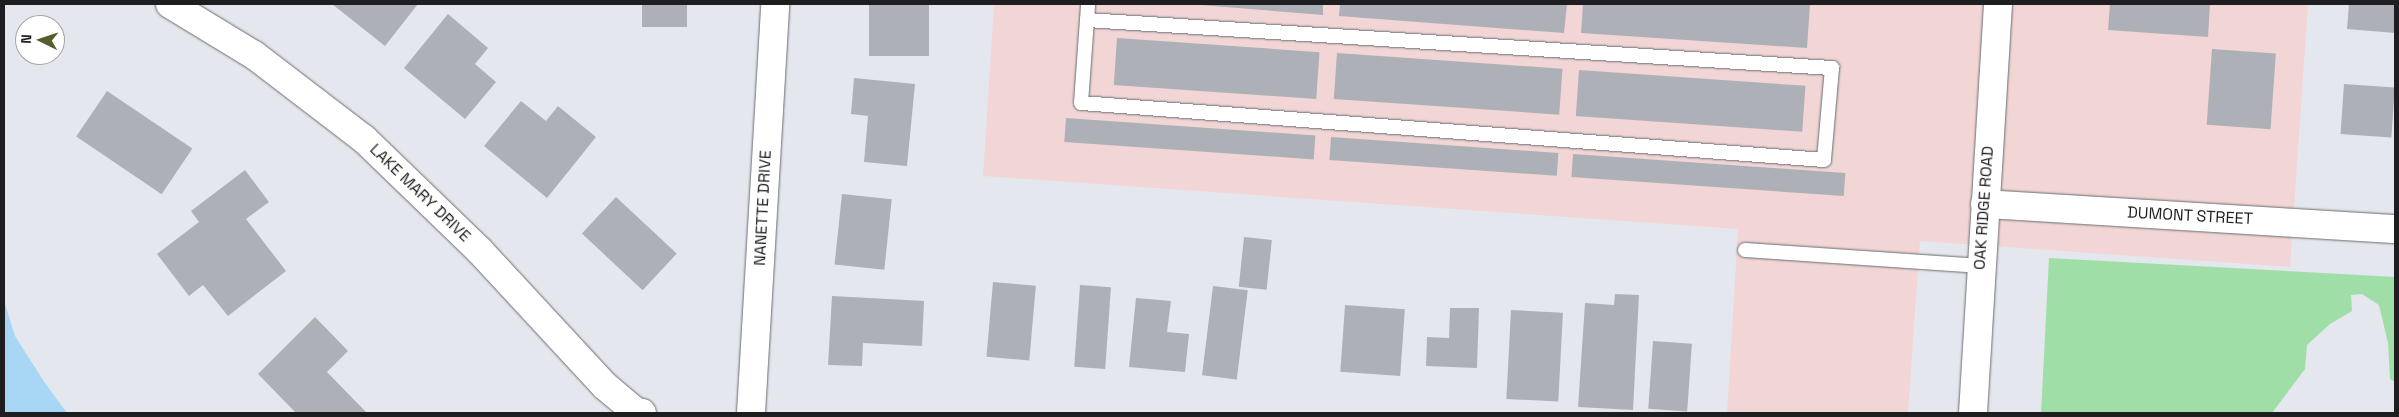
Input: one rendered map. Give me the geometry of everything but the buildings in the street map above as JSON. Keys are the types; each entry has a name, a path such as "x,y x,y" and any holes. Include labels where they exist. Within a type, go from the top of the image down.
{"street":[{"name":"LAKE MARY DRIVE","path":"170,4 254,55 364,139 479,250 606,386 636,412 642,413"},
{"name":"NANETTE DRIVE","path":"751,413 775,4"},
{"name":"OAK RIDGE ROAD","path":"1972,413 1998,4"},
{"name":"DUMONT STREET","path":"1985,204 2395,229"}],"lane":[{"path":"1087,20 1832,68 1824,160 1081,103 1088,4"},
{"path":"1744,250 1981,266"}],"shaded area":[{"path":"994,4 2308,4 2290,267 1920,241 1908,413 1727,413 1738,229 983,176"}],"green space":[{"path":"2049,258 2395,277 2395,382 2390,379 2388,343 2379,305 2362,294 2351,295 2352,311 2330,324 2307,345 2305,369 2272,413 2041,413"}],"water":[{"path":"4,301 15,336 67,413 4,413"}]}
